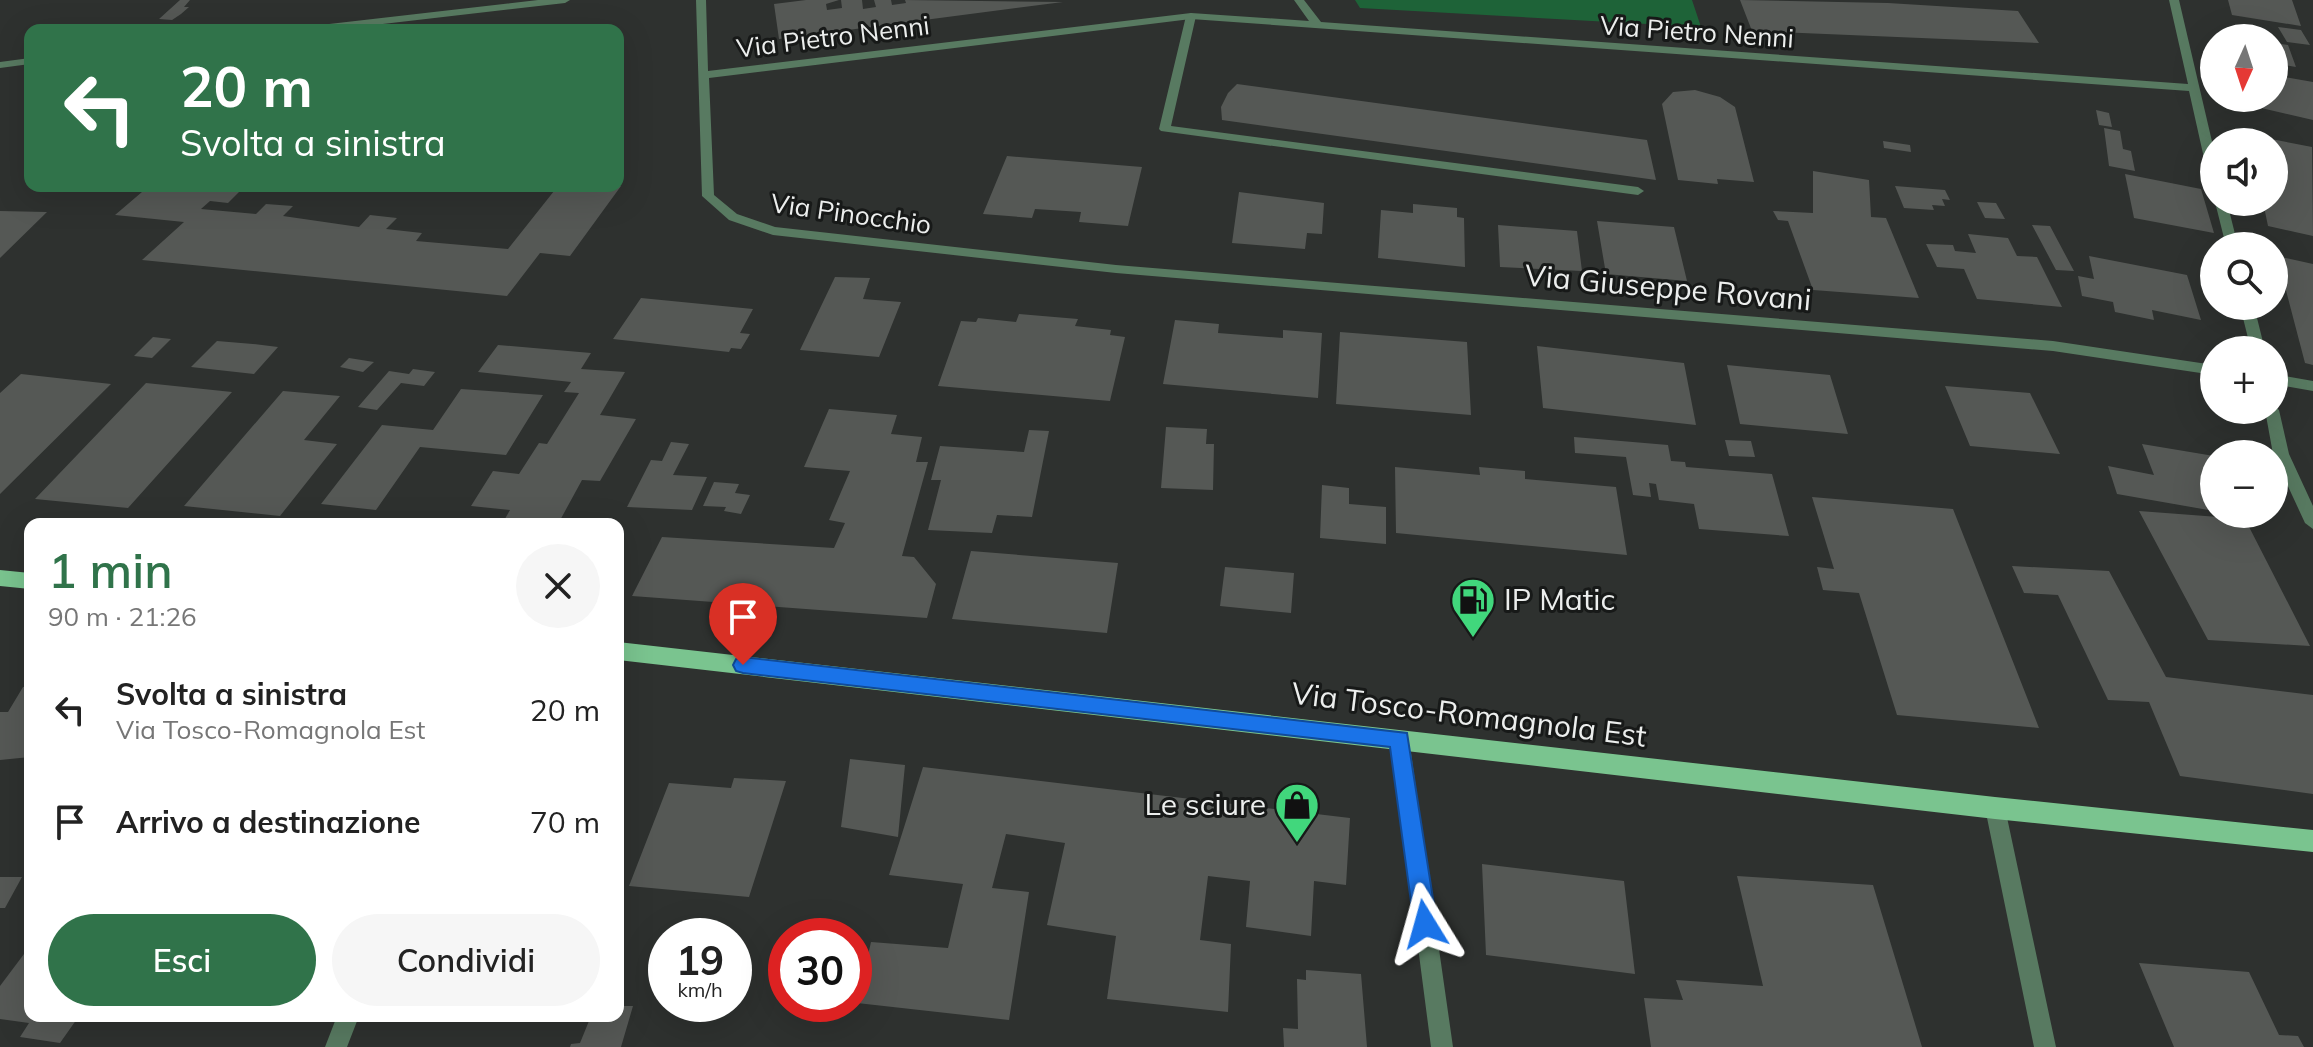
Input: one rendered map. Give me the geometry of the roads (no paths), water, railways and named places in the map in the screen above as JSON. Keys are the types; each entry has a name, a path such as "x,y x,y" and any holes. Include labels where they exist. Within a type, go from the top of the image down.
{"main road":[{"path":"0,578 24,580"},
{"name":"Via Tosco-Romagnola Est","path":"624,652 1995,808 2313,841"}],"street":[{"path":"355,24 565,0"},
{"name":"Via Pietro Nenni","path":"701,0 703,75 1191,16 2192,88"},
{"path":"1299,0 1318,26"},
{"path":"2174,0 2202,128"},
{"path":"1191,16 1165,129 1638,191"},
{"path":"0,65 24,62"},
{"name":"Via Pinocchio","path":"703,75 708,196 733,217 773,231 835,240 1116,269"},
{"name":"Via Giuseppe Rovani","path":"1116,269 2053,346 2200,368"},
{"path":"2288,382 2313,386"},
{"path":"2275,424 2281,454 2313,523"},
{"path":"1400,739 1442,1047"},
{"path":"1995,808 2045,1047"},
{"path":"336,1047 346,1022"}],"place":[{"name":"IP Matic","path":"1473,639"},
{"name":"Le sciure","path":"1297,844"}]}
